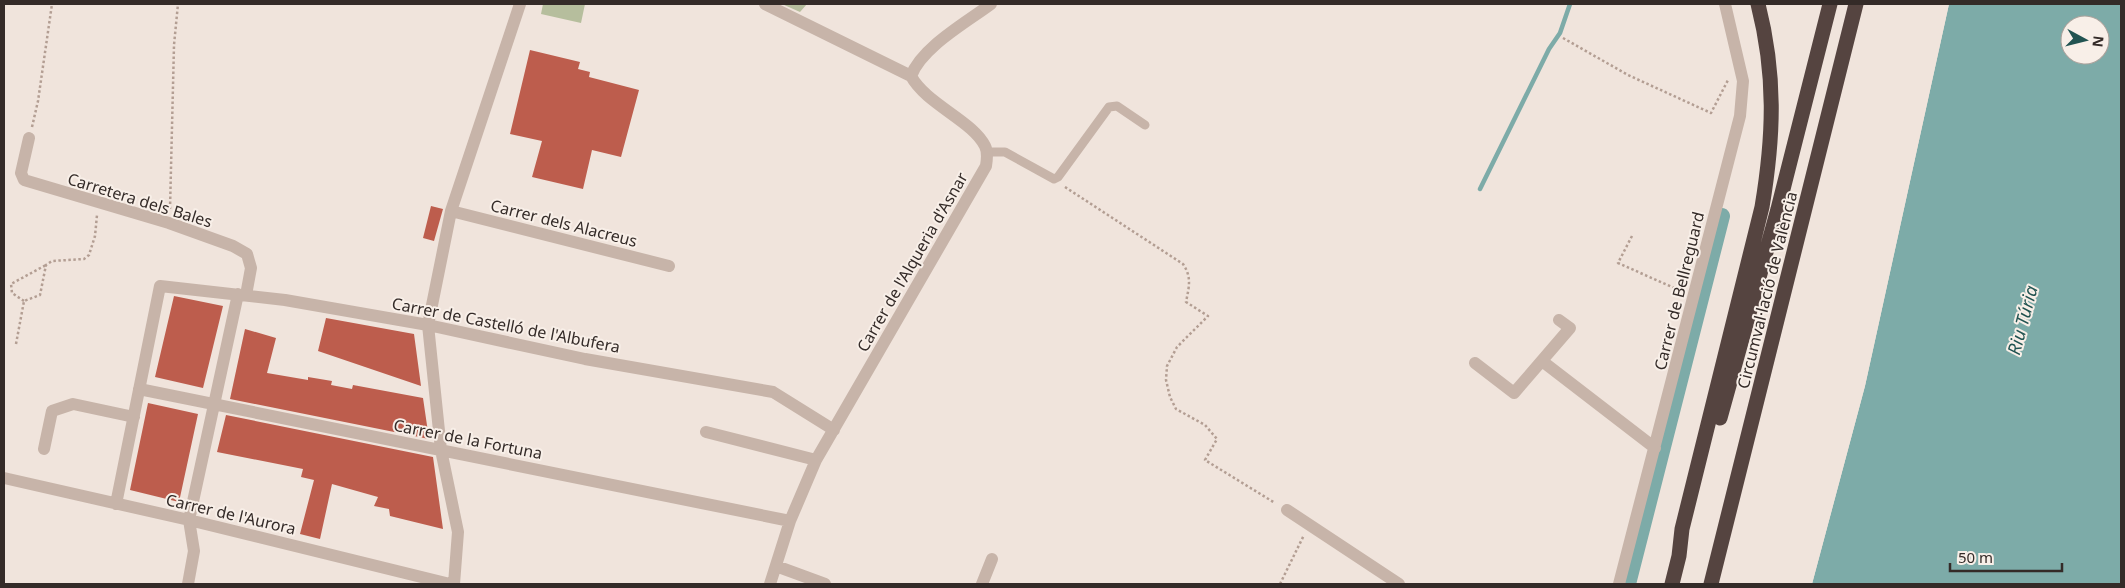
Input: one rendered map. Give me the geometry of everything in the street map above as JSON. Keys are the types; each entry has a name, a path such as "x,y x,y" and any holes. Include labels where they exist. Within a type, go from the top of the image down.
{"highway":[{"path":"1672,584 1679,556 1682,529 1762,207 1769,164 1772,127 1770,67 1758,4"},
{"name":"Circumval·lació de València","path":"1679,556 1689,531 1770,238 1830,4"},
{"name":"Circumval·lació de València","path":"1711,584 1856,4"}],"street":[{"path":"452,584 458,532 441,450 428,325 451,211 520,4"},
{"path":"765,4 911,76 914,82 931,98 975,134 986,146 986,152"},
{"path":"911,76 922,58 991,4"},
{"name":"Carrer de Bellreguard","path":"1619,584 1740,116 1743,81 1725,4"},
{"name":"Carretera dels Bales","path":"30,138 21,173 24,180 98,204 169,223 233,246 247,254 251,268 242,295 214,406 189,520 194,551 189,581"},
{"name":"Carrer de l'Alqueria d'Asnar","path":"770,584 790,521 816,460 981,177 986,166 986,152"},
{"name":"Carrer dels Alacreus","path":"451,211 669,266"},
{"name":"Carrer de Castelló de l'Albufera","path":"139,389 160,286 242,295 428,325 586,359 773,392 834,430"},
{"path":"1475,363 1514,393 1570,328 1559,320"},
{"path":"1542,362 1655,448"},
{"path":"116,504 139,389"},
{"name":"Carrer de la Fortuna","path":"139,389 214,406 790,521"},
{"path":"44,449 52,411 73,404 134,417"},
{"path":"706,432 816,460"},
{"name":"Carrer de l'Aurora","path":"4,478 189,520 452,584"},
{"path":"1287,510 1399,584"},
{"path":"982,584 992,559"},
{"path":"776,566 825,584"}],"lane":[{"path":"986,152 1005,152 1054,179 1058,177 1109,107 1117,106 1145,125"}],"path":[{"path":"30,138 38,102 52,4"},
{"path":"169,223 174,45 178,4"},
{"path":"1563,38 1628,74 1711,113 1738,61"},
{"path":"1054,179 1183,264 1189,272 1190,282 1186,302 1208,316 1177,347 1167,366 1166,380 1170,397 1176,409 1205,425 1217,439 1206,460 1287,510"},
{"path":"24,301 12,293 11,284 52,261 84,259 89,255 95,236 98,204"},
{"path":"1632,236 1618,263 1694,297"},
{"path":"24,301 40,295 46,265"},
{"path":"16,344 24,301"},
{"path":"1280,584 1309,525"}],"green space":[{"path":"543,4 585,4 581,23 541,14"},
{"path":"782,4 807,4 800,12"}],"water":[{"name":"Riu Túria","path":"1949,4 2121,4 2121,584 1812,584 1865,386"}],"pier":[{"path":"1946,4 1949,4 1865,386 1812,584 1810,584 1863,385"}],"building":[{"path":"530,50 580,62 578,69 590,72 589,77 639,90 621,157 592,150 583,189 532,177 542,141 510,134"},
{"path":"431,206 443,209 434,241 423,238"},
{"path":"174,296 223,306 203,388 155,377"},
{"path":"326,318 414,334 421,386 318,351"},
{"path":"245,329 276,338 267,373 308,380 308,377 332,381 331,385 352,389 353,385 423,398 429,439 230,399"},
{"path":"148,403 198,414 179,502 130,490"},
{"path":"226,415 433,457 443,529 390,516 389,509 374,506 378,497 332,484 320,539 300,534 314,480 301,477 303,469 217,452"}],"waterway":[{"path":"1480,189 1549,49 1560,33 1570,4"},
{"path":"1628,584 1722,216"},
{"path":"1631,584 1726,217"}]}
